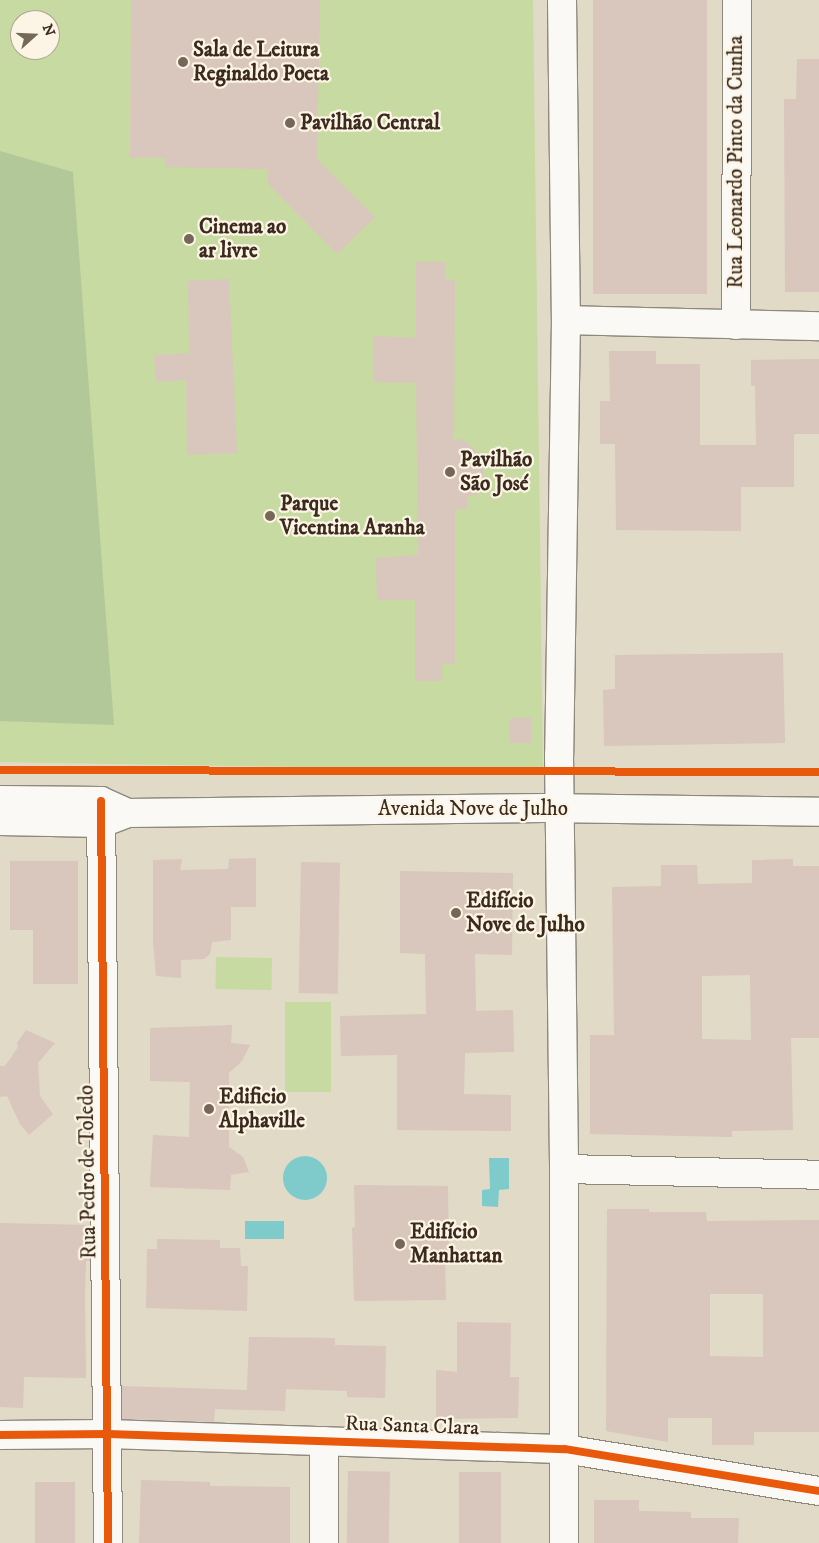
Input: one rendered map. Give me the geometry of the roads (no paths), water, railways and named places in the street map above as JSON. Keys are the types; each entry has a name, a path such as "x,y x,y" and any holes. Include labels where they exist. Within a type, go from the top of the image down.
{"street":[{"path":"562,0 566,320 560,808 564,1169 564,1543"},
{"name":"Rua Leonardo Pinto da Cunha","path":"736,325 737,0"},
{"path":"566,320 819,326"},
{"name":"Avenida Nove de Julho","path":"0,800 101,812 128,813 560,808 819,812"},
{"name":"Avenida Nove de Julho","path":"0,821 101,812"},
{"name":"Rua Pedro de Toledo","path":"101,812 108,1543"},
{"path":"564,1169 819,1175"},
{"name":"Rua Santa Clara","path":"0,1435 108,1434 565,1449 819,1491"},
{"path":"324,1441 324,1543"}],"water":[{"path":"301,1156 309,1156 321,1162 327,1178 321,1194 309,1200 301,1200 289,1194 283,1182 283,1174 289,1162"},
{"path":"489,1158 509,1158 509,1189 499,1190 498,1207 482,1206 482,1190 490,1189"},
{"path":"245,1221 284,1221 284,1239 245,1239"}],"place":[{"name":"Sala de Leitura Reginaldo Poeta","path":"183,62"},
{"name":"Pavilhão Central","path":"290,123"},
{"name":"Cinema ao ar livre","path":"189,239"},
{"name":"Pavilhão São José","path":"450,472"},
{"name":"Parque Vicentina Aranha","path":"270,516"},
{"name":"Edifício Nove de Julho","path":"456,913"},
{"name":"Edificio Alphaville","path":"209,1109"},
{"name":"Edifício Manhattan","path":"400,1244"}]}
